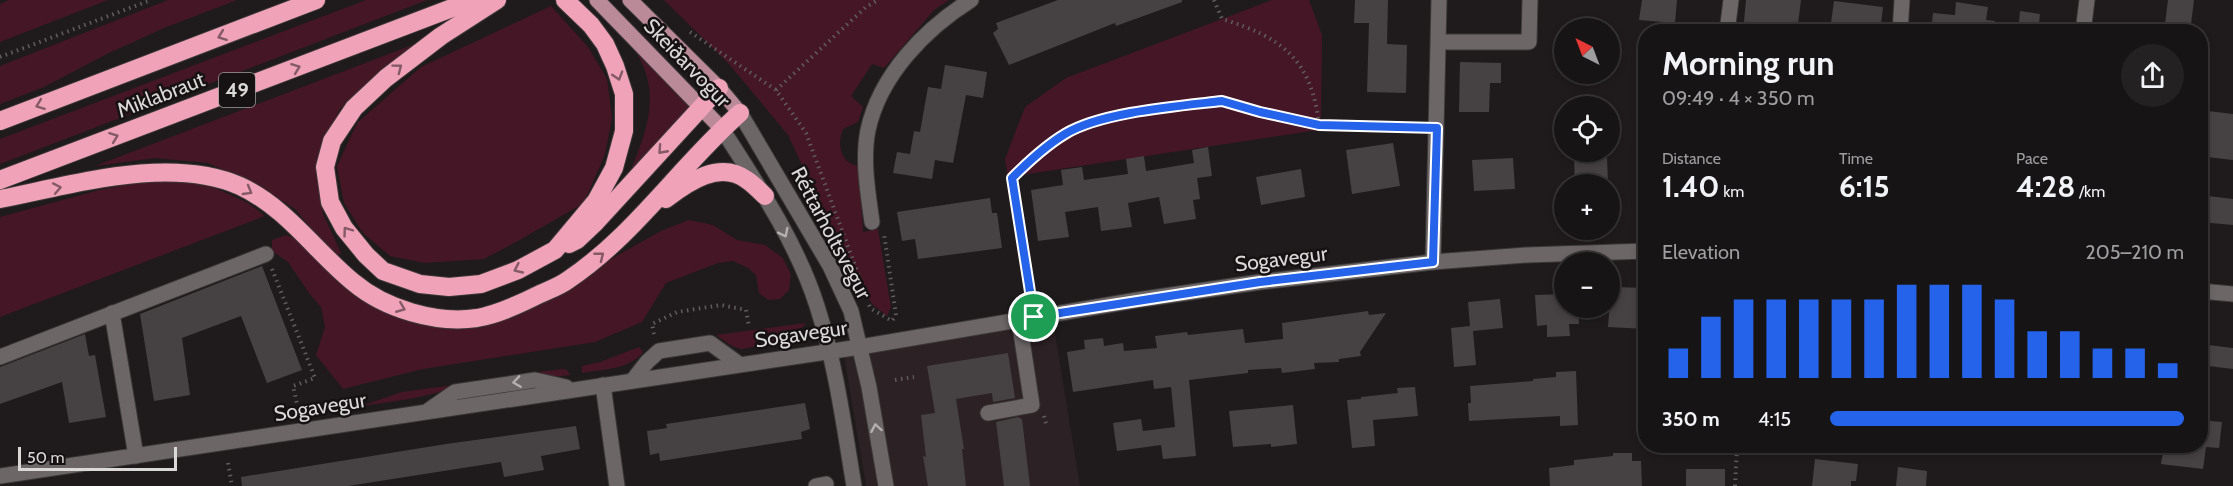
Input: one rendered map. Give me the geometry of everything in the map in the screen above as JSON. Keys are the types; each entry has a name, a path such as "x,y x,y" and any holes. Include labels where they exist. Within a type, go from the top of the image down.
{"highway":[{"name":"Miklabraut","path":"0,121 316,0"},
{"name":"Miklabraut","path":"0,180 473,0"},
{"path":"497,0 441,36 386,78 354,108 332,141 325,167 330,202 344,228 366,255 383,271 420,284 449,287 481,284 518,270 577,240 719,88"},
{"path":"555,250 596,201 614,168 624,131 624,94 615,66 605,44 591,25 565,0"},
{"path":"0,199 142,173 184,173 208,176 240,186 276,207 355,284 384,302 412,312 441,318 475,318 500,312 567,281 606,251 740,113"},
{"path":"636,222 675,192 697,178 715,171 732,172 746,179 765,196"}],"main road":[{"name":"Skeiðarvogur","path":"597,0 722,129"},
{"name":"Skeiðarvogur","path":"632,2 719,88 740,113"}],"street":[{"path":"871,215 866,164 868,130 881,97 898,67 923,37 950,13 971,0"},
{"path":"1433,262 1439,0"},
{"path":"1439,42 1529,42 1530,0"},
{"path":"1728,24 1731,0"},
{"path":"1900,24 1902,0"},
{"path":"2084,24 2087,0"},
{"name":"Réttarholtsvegur","path":"740,113 837,279 851,311 869,387 886,486"},
{"name":"Réttarholtsvegur","path":"722,129 765,196 796,256 817,306 829,351 854,486"},
{"name":"Sogavegur","path":"0,476 860,347 1260,282 1433,262 1638,251"},
{"path":"0,357 112,313 268,259"},
{"path":"2208,292 2233,294"},
{"path":"112,313 136,456"},
{"path":"987,412 1032,405 1026,319"},
{"path":"633,380 659,351 710,343 739,364"},
{"path":"603,385 617,486"}],"path":[{"path":"0,57 150,0"},
{"path":"776,90 866,8 878,0"},
{"path":"1214,0 1222,19 1250,27 1274,41 1296,59 1308,79 1316,101 1319,125"},
{"path":"682,27 776,90 806,133 870,308 892,321 896,315 883,224 871,215"},
{"path":"1026,319 1012,178 1031,158 1066,133 1098,122 1155,109 1222,101 1319,125 1437,128"},
{"path":"268,259 315,378 293,386 299,413"},
{"path":"655,341 652,324 677,312 721,305 746,310 749,327"},
{"path":"895,380 914,377"},
{"path":"1045,418 1047,427"},
{"path":"1735,486 1737,453"},
{"path":"228,463 232,486"}],"shaded area":[{"path":"9,0 108,0 0,42 0,4"},
{"path":"168,0 237,0 164,28 107,54 44,87 0,104 0,66"},
{"path":"366,0 427,0 0,164 0,139"},
{"path":"664,0 949,0 934,10 884,68 872,64 851,96 863,107 858,122 843,129 841,135 840,147 844,157 859,166 863,232 878,229 891,307 887,316 873,305 852,272 788,135 729,64"},
{"path":"1272,0 1309,0 1322,35 1321,116 1318,130 1008,177 1005,159 1025,107 1066,78"},
{"path":"551,6 588,47 607,79 612,118 605,154 584,203 484,259 425,263 390,256 363,233 344,203 337,166 357,123 421,67"},
{"path":"631,43 695,108 628,177 647,124 650,96 644,68"},
{"path":"415,44 339,110 317,174 323,214 341,253 335,257 295,209 259,186 208,163 155,158 95,166"},
{"path":"162,179 211,186 248,203 265,216 0,317 0,217 103,189"},
{"path":"689,220 713,225 737,240 765,245 783,258 791,275 789,290 780,299 768,300 759,293 756,275 748,268 733,261 718,263 666,283 642,322 595,342 423,369 343,389 316,355 325,327 321,307 288,262 272,251 272,240 286,235 303,242 351,287 441,325 566,290 611,259 661,231"},
{"path":"1053,322 1080,486 866,486 844,356"},
{"path":"806,323 785,342 741,349 716,335"},
{"path":"639,347 643,352 623,366 582,373 582,366 600,362"},
{"path":"567,370 570,375 551,377 524,374"},
{"path":"461,384 424,396 361,406 402,392"}],"building":[{"path":"1058,0 1182,0 1182,2 1116,26 1115,23 1009,65 993,33 998,29 996,23"},
{"path":"1355,0 1388,0 1387,44 1407,45 1406,93 1367,92 1369,23 1354,23"},
{"path":"1642,0 1677,0 1675,23 1639,20"},
{"path":"1746,0 1801,0 1798,24 1744,24"},
{"path":"2168,0 2194,0 2191,24 2165,24"},
{"path":"1834,1 1883,7 1881,24 1831,24"},
{"path":"1956,2 1988,7 1986,20 1995,21 1995,24 1932,24 1933,13 1955,15"},
{"path":"2020,11 2040,14 2039,24 2019,24"},
{"path":"1460,62 1501,63 1501,83 1490,83 1489,112 1459,112"},
{"path":"945,65 987,72 983,98 966,95 953,163 935,160 932,179 893,173 897,152 910,154 914,131 920,132 928,87 941,89"},
{"path":"2208,111 2233,114 2233,160 2208,157"},
{"path":"1393,143 1400,186 1352,194 1346,150"},
{"path":"1208,147 1212,176 1197,178 1200,199 1193,200 1196,219 1164,224 1159,197 1128,203 1132,227 1101,231 1098,207 1065,212 1069,237 1038,241 1031,190 1063,185 1061,170 1082,167 1084,180 1128,174 1126,159 1144,156 1146,171 1194,163 1192,150"},
{"path":"1513,158 1515,189 1474,191 1472,160"},
{"path":"1574,162 1607,162 1608,174 1575,174"},
{"path":"1301,169 1305,197 1261,205 1256,177"},
{"path":"2208,196 2233,199 2233,225 2208,223"},
{"path":"990,198 992,213 997,213 1002,248 918,259 915,239 902,241 897,212"},
{"path":"262,266 302,370 267,383 241,316 182,338 190,395 154,401 140,314"},
{"path":"1620,287 1638,288 1638,329 1608,327 1609,318 1620,318"},
{"path":"1554,294 1554,318 1579,318 1579,324 1569,324 1570,336 1547,337 1547,325 1537,326 1535,295"},
{"path":"1500,299 1503,328 1473,331 1476,365 1454,367 1451,328 1470,326 1468,302"},
{"path":"1368,311 1369,315 1386,313 1360,352 1361,356 1339,359 1339,362 1314,363 1315,369 1282,373 1281,368 1248,370 1248,373 1189,380 1196,456 1163,459 1161,445 1117,451 1113,423 1141,419 1143,431 1175,427 1171,387 1154,389 1153,380 1073,392 1067,352 1085,349 1084,340 1103,338 1104,346 1123,343 1124,351 1157,348 1155,336 1243,329 1245,343 1283,339 1282,323"},
{"path":"85,334 89,356 95,355 106,417 69,423 62,382 0,404 0,367"},
{"path":"2208,345 2233,348 2233,369 2208,366"},
{"path":"1008,353 1015,398 993,402 992,393 956,399 964,449 962,449 966,486 928,486 923,456 926,457 921,415 935,413 927,366"},
{"path":"1576,371 1578,425 1560,426 1560,416 1469,421 1470,386 1533,381 1533,379 1556,377 1556,372"},
{"path":"1415,387 1418,416 1373,420 1375,446 1352,448 1347,400 1398,393 1397,388"},
{"path":"805,403 810,429 801,432 802,439 660,461 659,453 650,455 647,431 667,428 666,424"},
{"path":"1293,405 1297,444 1233,447 1229,411"},
{"path":"1018,417 1022,419 1030,486 1004,486 996,422"},
{"path":"2208,421 2222,422 2219,448 2208,447"},
{"path":"576,426 580,449 541,456 544,470 504,477 501,462 348,486 242,486 241,477"},
{"path":"1613,453 1632,453 1632,461 1641,461 1642,486 1550,486 1549,468 1574,465 1574,460 1613,456"},
{"path":"2163,453 2205,453 2203,469 2161,464"},
{"path":"1815,459 1858,464 1856,481 1851,481 1851,486 1812,486"},
{"path":"1898,467 1927,471 1926,486 1896,486"},
{"path":"1686,469 1725,469 1725,486 1686,486"}],"route":[{"path":"1222,101 1319,125 1437,128 1433,262 1260,282 1034,317 1012,178 1031,158 1066,133 1098,122 1155,109 1222,101"}]}
